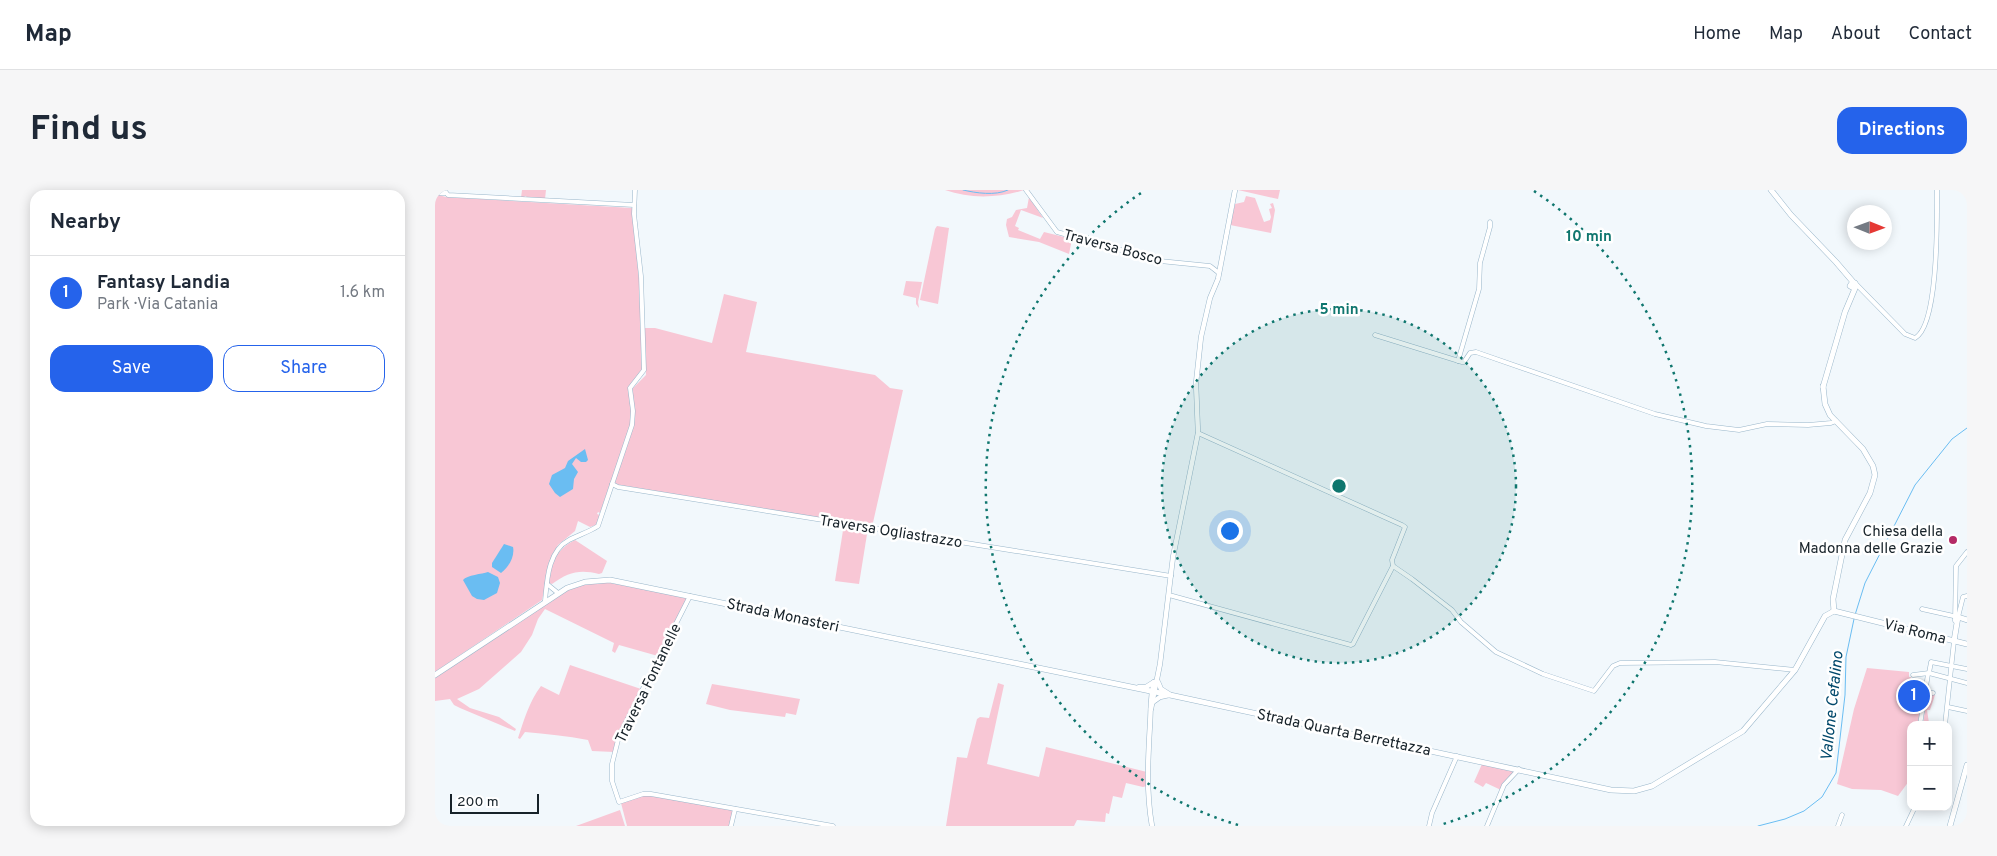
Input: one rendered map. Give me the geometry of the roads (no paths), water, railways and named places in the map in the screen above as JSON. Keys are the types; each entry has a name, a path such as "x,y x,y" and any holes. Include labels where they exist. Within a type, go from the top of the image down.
{"main road":[{"path":"1771,190 1791,215 1844,270 1854,286 1823,386 1823,403 1827,413 1870,458 1875,475 1870,493 1845,540 1833,599 1834,611"},
{"name":"Strada Monasteri","path":"435,675 558,593 578,584 601,580 620,581 1153,692"},
{"name":"Via Roma","path":"1834,611 1967,644"},
{"name":"Strada Quarta Berrettazza","path":"1153,692 1611,790 1634,792 1663,780 1743,731 1795,670 1825,616 1834,611"},
{"path":"1954,640 1957,617 1967,620"},
{"path":"1950,826 1967,769"}],"street":[{"path":"545,601 551,562 556,551 567,541 598,526 632,425 633,411 630,388 644,370 641,276 634,206 635,190"},
{"name":"Traversa Bosco","path":"1026,190 1057,232 1160,261 1210,266 1219,273"},
{"path":"1152,826 1148,804 1151,701 1156,681 1171,576 1198,433 1195,397 1196,372 1203,328 1210,298 1222,262 1235,190"},
{"path":"1854,286 1905,334 1915,338 1922,333 1929,313 1934,271 1937,190"},
{"path":"435,193 445,192 448,195 634,206"},
{"path":"1458,362 1479,290 1480,266 1490,222"},
{"path":"1375,336 1458,362 1464,362 1471,353 1476,352 1655,414 1706,426 1739,430 1767,424 1800,425 1835,422"},
{"path":"1169,595 1351,645 1393,566 1392,560 1405,527 1198,433"},
{"name":"Traversa Ogliastrazzo","path":"612,484 1171,576"},
{"path":"1957,617 1957,566 1967,552"},
{"path":"1393,566 1452,610 1465,625 1496,652 1543,674 1591,691 1597,690 1613,666 1620,663 1715,662 1795,670"},
{"path":"547,584 558,593"},
{"name":"Traversa Fontanelle","path":"691,596 619,736 612,764 612,781 619,802 643,794 651,794 735,809"},
{"path":"1956,597 1966,597 1957,617"},
{"path":"1922,609 1957,617"},
{"path":"1946,721 1954,640"},
{"path":"1921,721 1931,662 1967,669"},
{"path":"1913,675 1928,674 1967,683"},
{"path":"1133,688 1146,687 1156,681"},
{"path":"1156,681 1170,695"},
{"path":"1133,688 1145,693 1151,701"},
{"path":"1911,690 1933,693"},
{"path":"1151,701 1170,695"},
{"path":"1948,707 1967,711"},
{"path":"1429,826 1432,813 1457,756"},
{"path":"1487,826 1504,785 1519,770"},
{"path":"731,826 735,809 833,826"},
{"path":"1906,826 1913,811"},
{"path":"1838,826 1842,815"}],"water":[{"path":"585,449 588,460 581,462 576,458 572,464 578,472 574,479 573,489 560,497 549,484 552,475 565,468 568,461"},
{"path":"504,544 513,547 513,554 509,565 501,573 492,567 492,563"},
{"path":"488,572 498,577 500,583 497,593 484,600 477,599 472,596 463,580"}],"waterway":[{"path":"963,190 980,193 1008,190"},
{"name":"Vallone Cefalino","path":"1855,615 1865,583 1915,485 1952,439 1967,428"},
{"name":"Vallone Cefalino","path":"1758,826 1785,819 1804,811 1822,797 1836,773 1845,695 1846,657 1854,619"}],"place":[{"name":"Chiesa della Madonna delle Grazie","path":"1953,540"},
{"name":"Fantasy Landia","path":"1914,696"}]}
